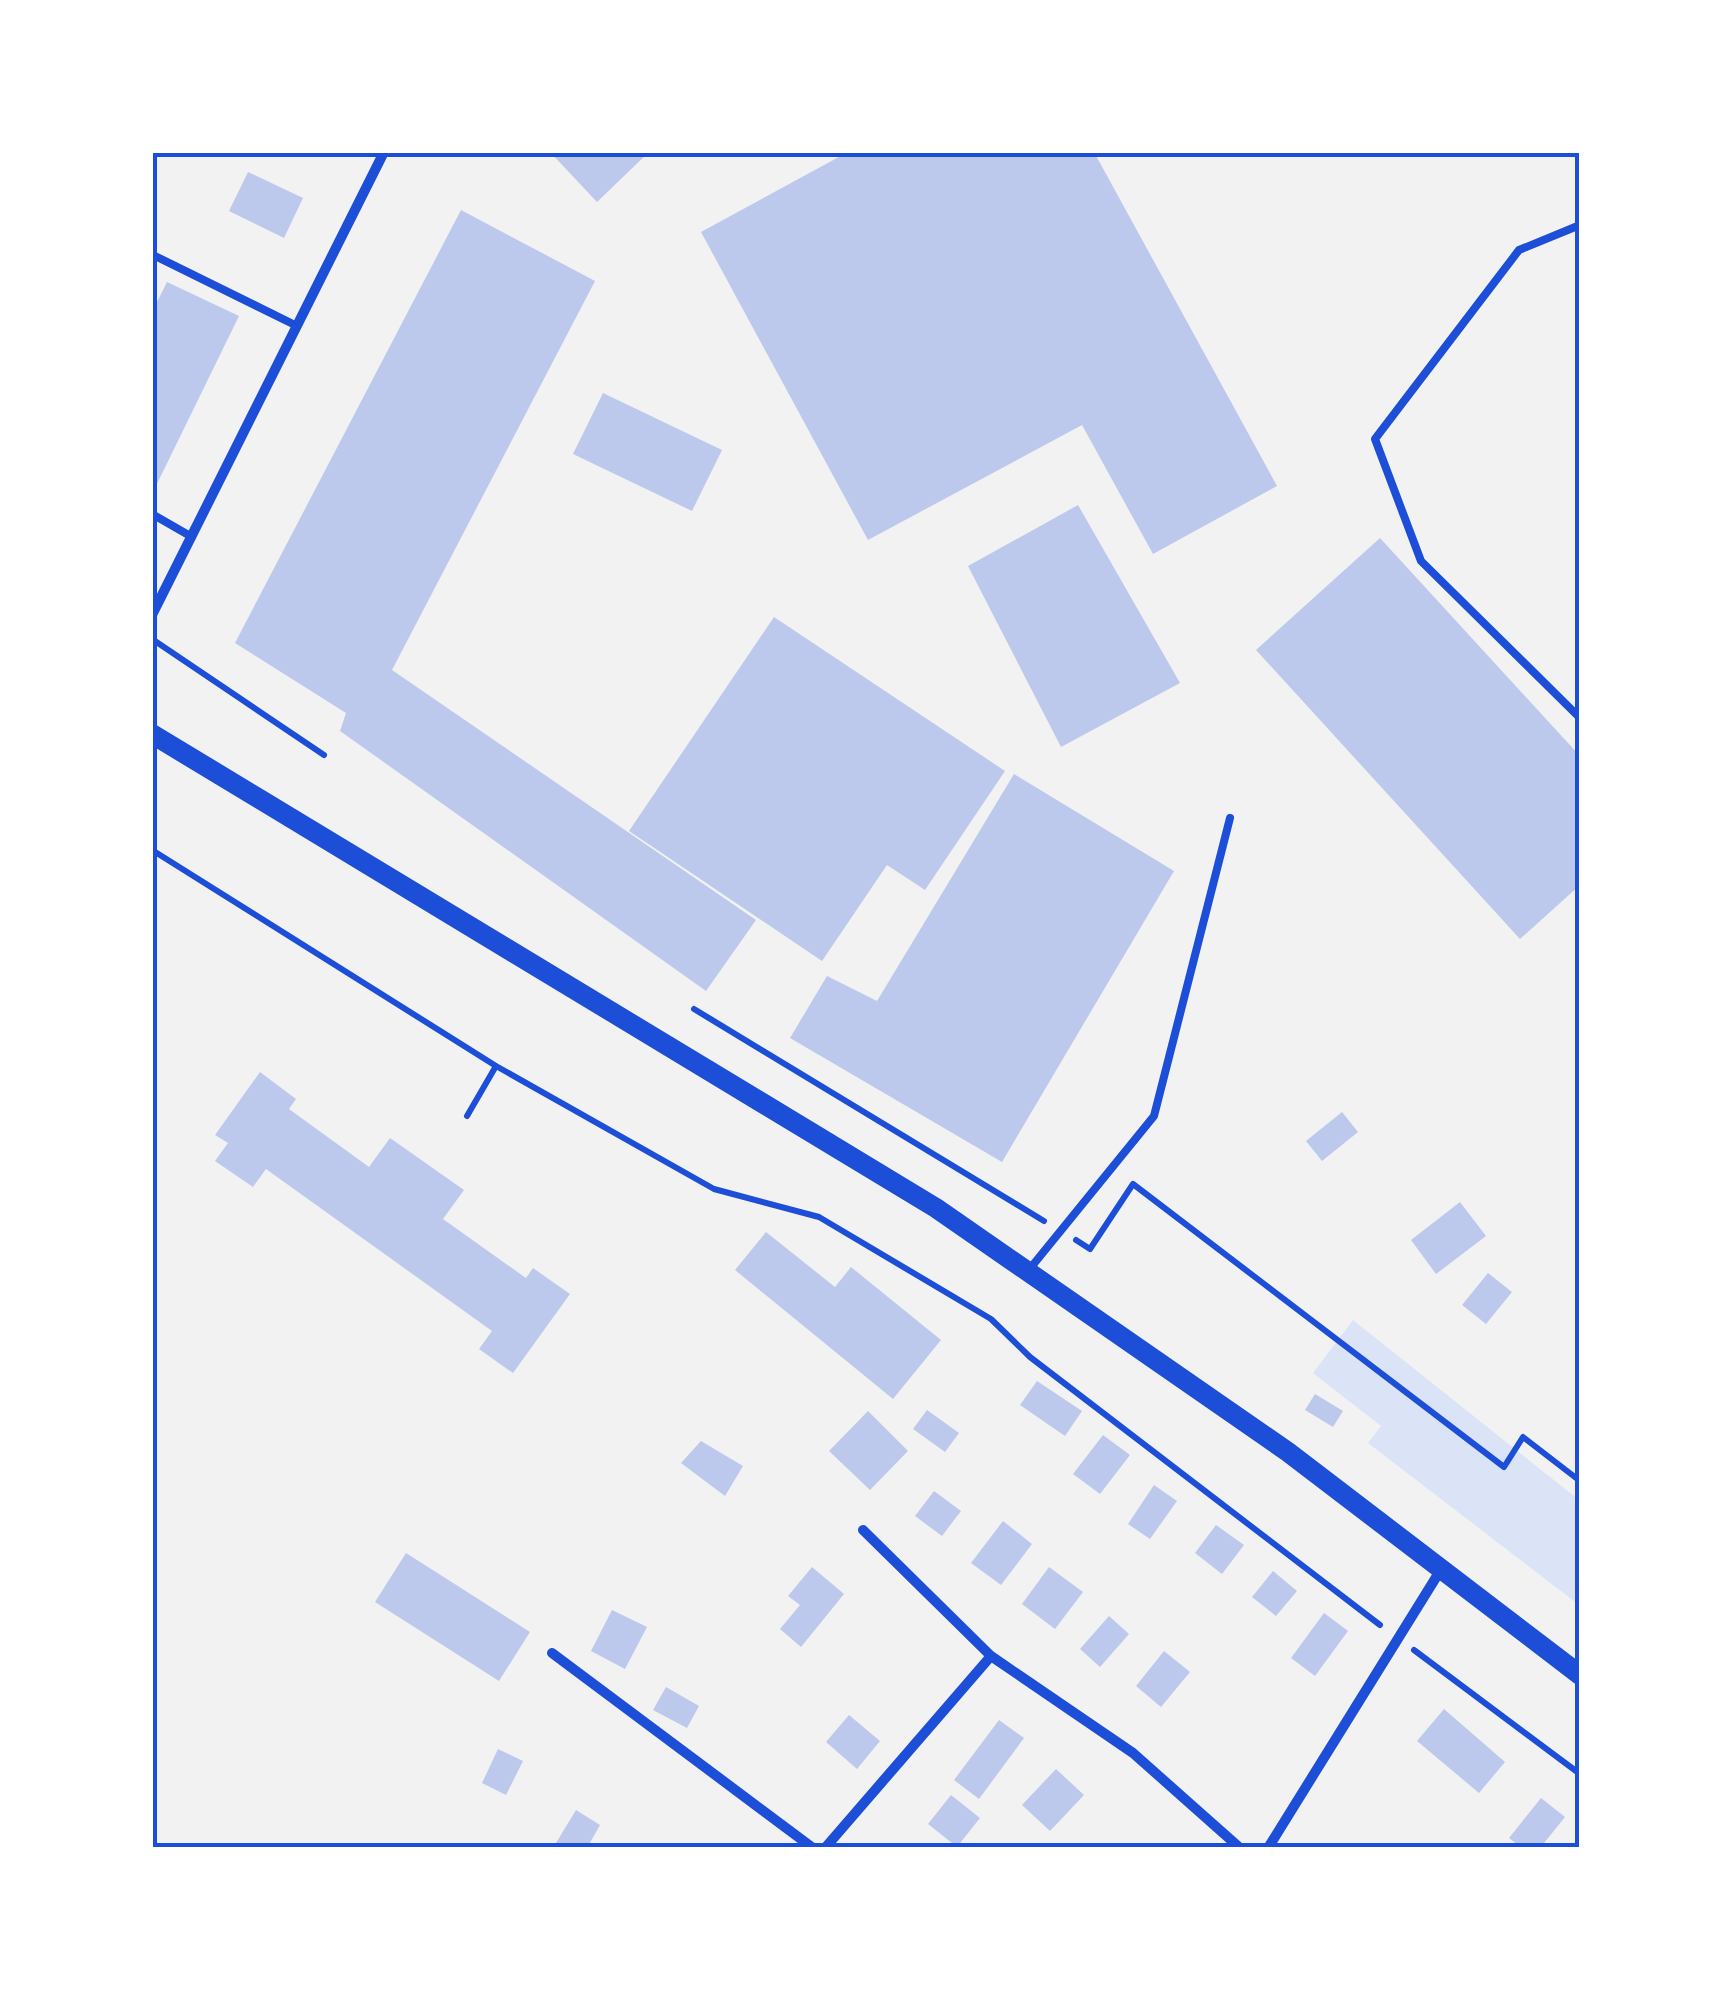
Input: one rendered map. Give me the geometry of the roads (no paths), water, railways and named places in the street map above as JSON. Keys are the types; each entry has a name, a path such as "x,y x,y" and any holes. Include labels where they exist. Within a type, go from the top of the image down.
{"main road":[{"path":"152,734 936,1208 1288,1452 1580,1675"}],"street":[{"path":"152,615 384,152"},
{"path":"862,1530 991,1656 1134,1753 1240,1848"},
{"path":"1268,1848 1440,1570"},
{"path":"552,1653 813,1848"},
{"path":"825,1848 991,1656"}],"lane":[{"path":"1580,225 1519,250 1375,439 1421,561 1580,718"},
{"path":"152,262 155,256 297,326"},
{"path":"152,514 192,537"},
{"path":"1028,1271 1154,1116 1230,818"}]}
